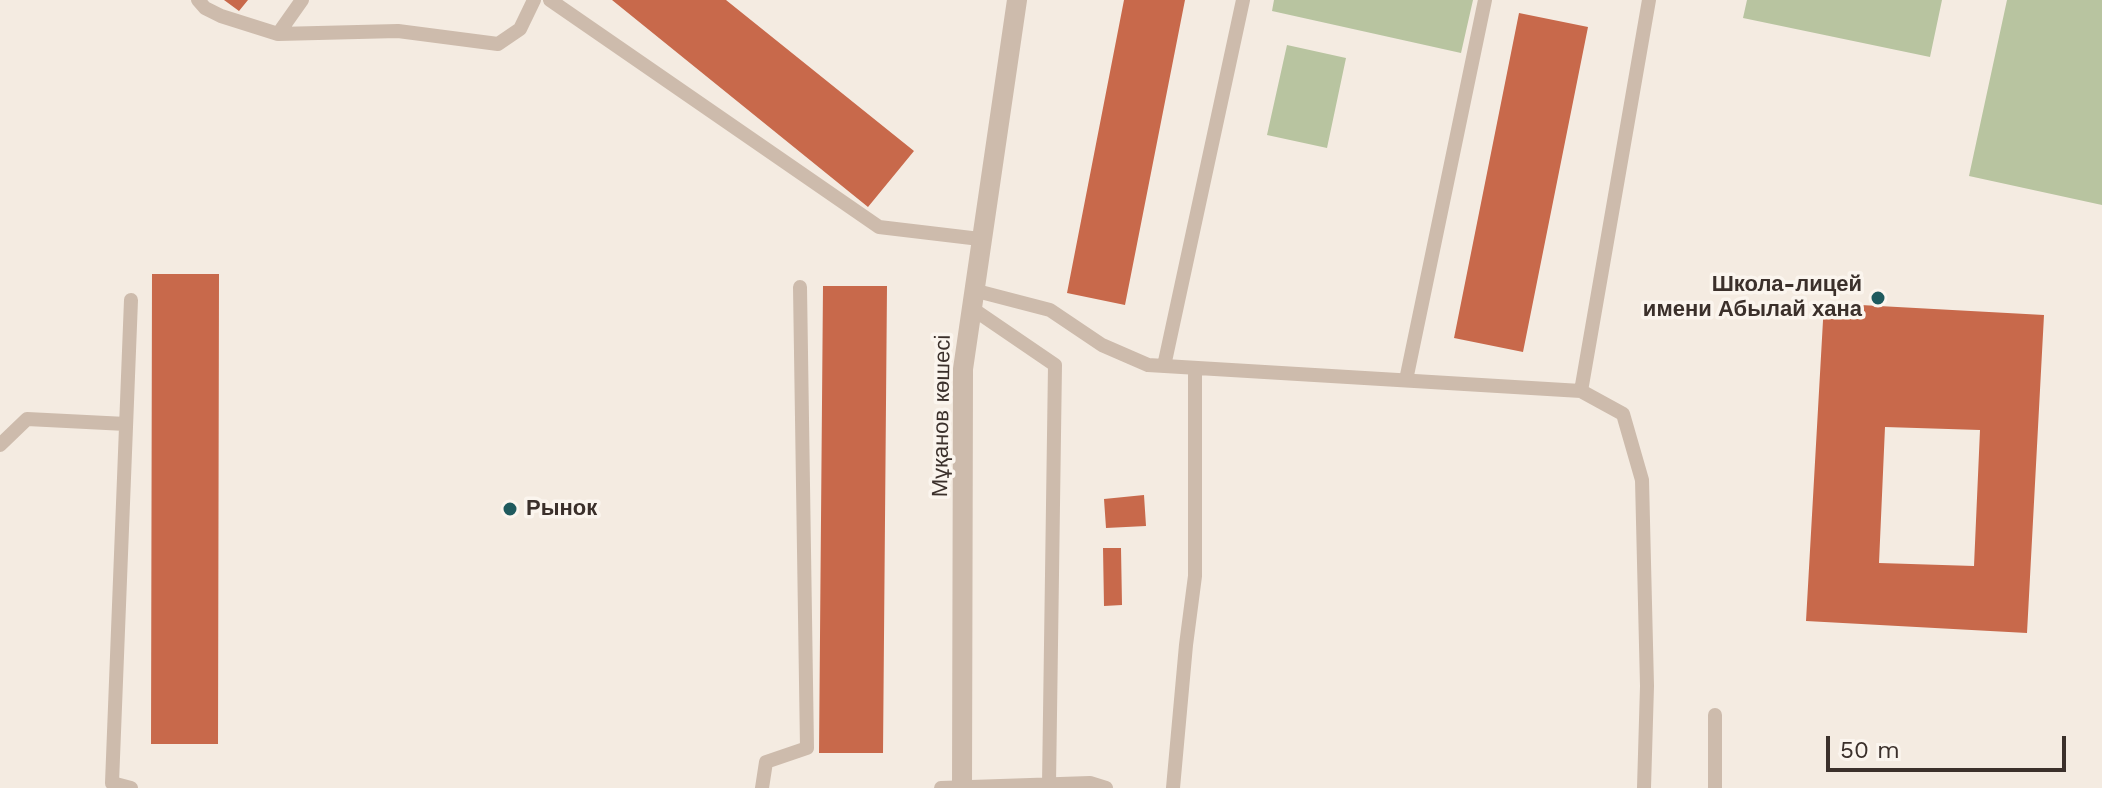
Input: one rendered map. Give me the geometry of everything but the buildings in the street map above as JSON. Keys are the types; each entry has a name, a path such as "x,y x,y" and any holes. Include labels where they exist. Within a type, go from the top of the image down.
{"street":[{"name":"Мұқанов көшесі","path":"962,787 963,369 1017,0"}],"lane":[{"path":"198,0 205,8 221,16 278,34 398,31 498,44 520,29 534,0"},
{"path":"278,34 302,0"},
{"path":"550,0 879,227 980,239"},
{"path":"1164,366 1243,0"},
{"path":"1406,380 1485,0"},
{"path":"1581,391 1649,0"},
{"path":"762,788 766,762 807,748 800,287"},
{"path":"971,298 1050,310 1102,345 1148,365 1581,391 1623,414 1642,480 1647,686 1644,788"},
{"path":"971,298 1055,365 1049,784"},
{"path":"131,300 106,785 131,788"},
{"path":"1173,788 1195,576 1195,368"},
{"path":"0,445 27,419 126,424"},
{"path":"1715,715 1715,788"},
{"path":"941,788 1090,783 1106,788"}],"green space":[{"path":"1274,0 1473,0 1461,53 1272,11"},
{"path":"1747,0 1942,0 1930,57 1743,18"},
{"path":"2007,0 2102,0 2102,205 1969,176"},
{"path":"1287,45 1346,58 1327,148 1267,135"}],"place":[{"name":"Школа-лицей имени Абылай хана","path":"1878,298"},
{"name":"Рынок","path":"510,509"}]}
